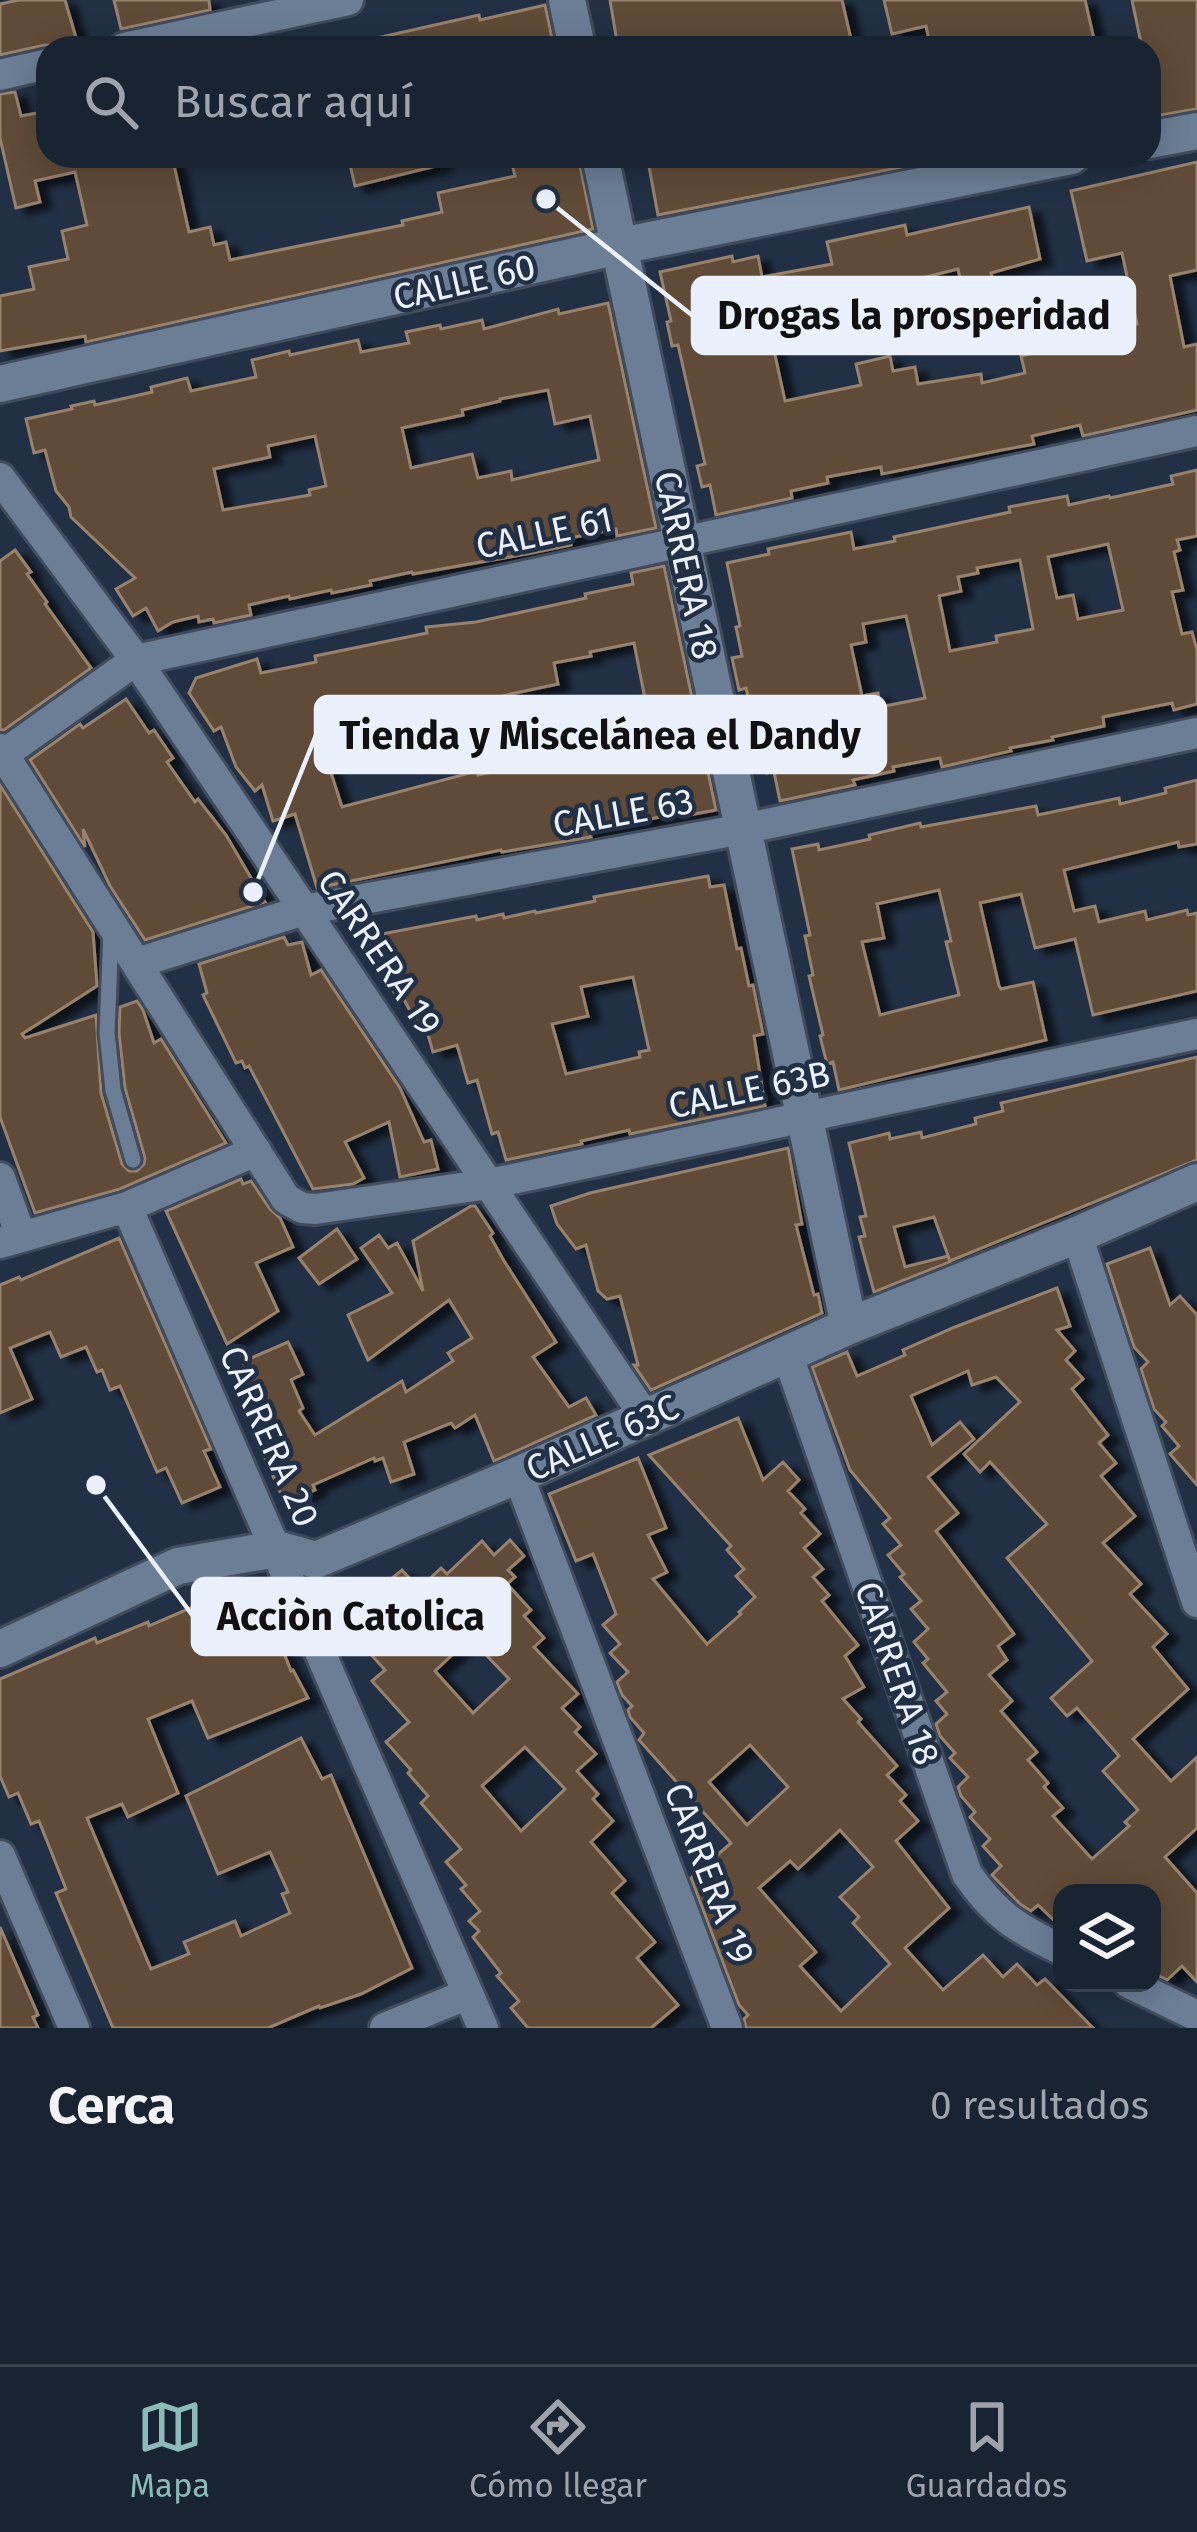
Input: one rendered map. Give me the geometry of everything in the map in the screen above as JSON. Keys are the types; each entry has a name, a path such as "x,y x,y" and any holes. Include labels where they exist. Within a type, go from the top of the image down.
{"street":[{"path":"180,36 348,0"},
{"path":"567,0 575,36"},
{"path":"0,75 36,67"},
{"path":"1161,138 1197,131"},
{"name":"CARRERA 18","path":"603,168 849,1325"},
{"name":"CALLE 60","path":"0,384 620,246 1011,168"},
{"name":"CALLE 61","path":"2,752 136,660 1197,431"},
{"name":"CARRERA 19","path":"0,478 136,660 646,1418"},
{"name":"CALLE 63","path":"137,963 304,910 743,829 1197,733"},
{"path":"0,1178 11,1240 127,1207 256,1151 2,752"},
{"name":"CALLE 63B","path":"256,1151 286,1199 315,1209 489,1184 1197,1034"},
{"name":"CALLE 63C","path":"0,1649 178,1566 277,1549 316,1561 849,1325 1077,1235 1197,1181"},
{"name":"CARRERA 20","path":"127,1207 483,2028"},
{"path":"1077,1235 1197,1602"},
{"name":"CARRERA 18","path":"788,1353 967,1874 986,1903 1024,1932 1053,1946"},
{"name":"CARRERA 19","path":"518,1475 727,2028"},
{"path":"0,1856 74,2028"},
{"path":"1148,1992 1197,2016"},
{"path":"385,2028 468,1994"}],"lane":[{"path":"111,921 107,1033 112,1090 133,1160"}],"building":[{"path":"65,0 76,36 36,36 36,47 0,55 0,4"},
{"path":"114,0 209,0 210,10 121,29"},
{"path":"610,0 842,0 850,36 616,36"},
{"path":"884,0 1085,0 1093,36 928,36 926,26 892,34"},
{"path":"1132,0 1197,0 1197,109 1161,115 1161,36 1140,36"},
{"path":"545,5 551,36 386,36 479,15 480,20"},
{"path":"15,92 21,116 36,113 36,168 175,168 189,232 210,227 214,245 226,242 230,260 403,225 402,221 442,212 438,193 515,176 513,168 580,168 593,229 86,342 85,336 0,351 0,296 34,289 29,267 68,259 62,231 87,225 75,172 35,181 40,202 16,208 0,138 0,94"},
{"path":"1197,162 1197,270 1170,276 1184,347 1197,344 1197,410 1083,436 1080,425 1032,436 1034,444 882,474 881,467 827,477 828,483 791,491 792,498 716,515 710,485 702,487 697,466 705,464 678,345 672,346 660,272 732,256 733,262 758,256 762,277 832,264 827,242 905,225 907,235 1029,207 1040,259 991,273 1000,312 969,319 958,269 917,279 919,288 878,297 880,309 846,316 843,300 771,320 785,401 861,385 856,364 890,356 893,371 915,367 918,384 981,374 982,383 1025,373 1021,356 1137,324 1122,253 1087,261 1071,191"},
{"path":"351,168 428,168 355,186"},
{"path":"649,168 897,168 658,215"},
{"path":"608,303 656,528 617,536 616,529 570,538 571,545 532,553 412,572 332,593 289,596 249,605 251,615 214,623 213,619 199,622 198,616 158,631 146,608 133,616 116,589 135,578 71,517 56,491 45,450 34,453 26,419 152,392 151,387 187,378 191,391 256,377 252,360 289,351 290,355 358,340 361,352 409,343 406,332 440,325 441,329 482,320 484,329 558,309 559,314","holes":["548,390 555,424 590,416 599,460 512,480 511,471 478,478 472,454 411,468 402,428","315,436 326,486 309,490 310,495 223,510 214,469 270,457 268,446"]},
{"path":"1197,470 1197,536 1177,540 1180,550 1174,552 1183,590 1172,592 1182,634 1192,632 1197,650 1197,704 1174,710 1172,703 1103,717 1104,726 1011,751 942,767 940,758 893,767 894,771 853,780 855,785 780,801 774,772 766,773 746,688 739,690 732,658 742,656 736,627 740,626 727,563 769,554 768,549 851,532 854,549 895,541 894,537 1010,512 1009,507 1067,496 1069,505 1173,484 1171,476","holes":["1108,544 1123,610 1078,619 1073,595 1057,598 1048,557","1020,560 1033,629 950,651 939,596 961,591 958,577 978,573 977,568","906,616 925,698 880,707 878,693 862,696 851,645 866,642 863,624"]},
{"path":"15,550 45,604 91,668 0,730 0,561"},
{"path":"664,566 716,810 684,816 684,812 590,832 591,837 501,850 317,888 295,814 273,821 262,785 255,791 236,767 221,727 214,731 189,693 196,678 257,659 261,673 316,662 315,656 427,633 426,627 476,622 586,598 585,594 633,584 631,573","holes":["634,643 646,704 614,710 622,747 574,757 571,745 544,751 546,759 529,764 478,775 477,771 342,807 323,748 365,740 368,750 385,746 387,754 470,736 468,727 497,721 492,698 558,684 554,663"]},
{"path":"126,699 173,758 167,762 195,802 198,799 226,835 265,902 145,940 110,886 83,829 85,847 30,760"},
{"path":"1197,780 1197,844 1179,847 1178,842 1064,870 1074,911 1095,906 1099,922 1145,911 1147,920 1187,910 1188,915 1197,913 1197,991 1093,1015 1075,939 1035,948 1021,894 980,903 999,986 1033,982 1046,1040 839,1090 833,1062 827,1064 820,1036 805,936 810,935 792,849 818,844 819,850 920,823 921,827 1036,806 1038,815 1119,798 1120,804 1166,793 1165,788","holes":["939,890 951,941 946,942 959,995 880,1015 862,942 884,938 877,904"]},
{"path":"0,785 93,932 97,986 22,1034 25,1038 96,1015 101,1093 122,1164 137,1171 145,1158 125,1088 119,1033 120,1007 137,1001 154,1043 161,1039 226,1143 120,1189 35,1213 0,1117"},
{"path":"708,876 710,887 724,885 737,949 741,948 749,986 753,985 763,1034 754,1036 765,1106 630,1134 629,1130 506,1160 498,1132 492,1134 477,1080 468,1083 457,1045 433,1052 425,1024 419,1027 403,998 398,1000 366,937 476,916 477,920 536,913","holes":["633,977 649,1050 639,1052 640,1057 566,1074 552,1024 588,1016 581,987"]},
{"path":"284,937 288,945 302,942 311,975 321,970 400,1088 424,1142 431,1140 438,1169 400,1177 389,1122 345,1142 364,1178 313,1189 249,1066 236,1063 203,995 207,993 199,964"},
{"path":"1197,1057 1197,1160 950,1261 934,1217 894,1227 905,1267 948,1256 950,1262 874,1292 859,1237 865,1236 860,1217 866,1216 849,1143 889,1133 890,1139 921,1132 922,1138 976,1124 975,1118 1003,1111 1001,1103"},
{"path":"788,1148 802,1224 796,1225 822,1313 651,1390 634,1365 638,1365 620,1296 607,1299 598,1291 586,1245 576,1249 557,1224 551,1206"},
{"path":"241,1179 243,1184 251,1181 280,1218 293,1247 256,1263 278,1311 227,1344 166,1211"},
{"path":"471,1206 493,1233 490,1236 504,1261 556,1342 533,1357 569,1407 586,1398 596,1415 494,1461 475,1415 455,1428 451,1423 404,1442 414,1474 391,1482 383,1458 374,1458 285,1503 257,1440 263,1437 249,1404 257,1400 244,1361 288,1342 303,1374 291,1380 303,1408 299,1411 315,1435 402,1381 406,1392 453,1361 448,1353 472,1338 449,1300 368,1360 348,1315 392,1293 361,1248 379,1235 388,1248 397,1243 423,1291 413,1241"},
{"path":"337,1229 357,1259 319,1284 299,1258"},
{"path":"119,1238 211,1449 204,1451 220,1487 182,1503 166,1468 157,1472 120,1386 110,1390 86,1347 61,1357 50,1332 10,1348 32,1399 0,1413 0,1285"},
{"path":"1150,1248 1170,1305 1180,1296 1197,1315 1197,1485 1170,1454 1179,1446 1154,1409 1141,1369 1148,1362 1134,1347 1107,1264"},
{"path":"1057,1288 1070,1326 1057,1330 1075,1351 1066,1360 1083,1379 1072,1389 1108,1435 1099,1443 1116,1463 1101,1476 1135,1516 1103,1543 1141,1584 1130,1594 1167,1634 1153,1647 1188,1689 1133,1739 1171,1781 1197,1757 1197,1828 1165,1857 1197,1893 1197,1982 1182,1966 1167,1980 1161,1977 1161,1884 1053,1884 1053,1919 1038,1905 1031,1911 1020,1904 992,1875 1001,1866 983,1846 990,1839 970,1817 975,1812 958,1787 968,1777 950,1758 955,1753 936,1724 947,1714 936,1701 947,1692 923,1663 928,1659 914,1642 928,1629 911,1609 921,1601 888,1555 901,1545 883,1524 890,1518 850,1470 812,1367 847,1352 857,1376 905,1355 903,1350","holes":["968,1371 972,1385 996,1377 1020,1402 964,1454 980,1472 990,1462 1047,1524 1007,1558 1092,1661 1051,1698 1067,1716 1077,1708 1119,1756 1103,1771 1138,1810 1125,1822 1129,1826 1092,1859 1053,1816 1063,1808 1028,1760 1037,1752 1001,1711 1012,1701 989,1675 1007,1660 998,1646 1014,1634 936,1531 958,1513 928,1477 974,1439 960,1422 932,1445 911,1396"]},
{"path":"738,1418 763,1480 783,1462 799,1480 788,1491 820,1534 804,1548 823,1569 813,1577 829,1595 822,1601 858,1645 845,1656 864,1687 843,1699 897,1766 887,1775 906,1795 900,1801 918,1821 896,1841 949,1908 905,1948 943,1990 983,1955 1003,1977 1017,1964 1037,1985 1045,1979 1093,2028 746,2028 748,2015 739,2005 691,1878 731,1843 639,1740 644,1733 630,1717 632,1706 617,1682 628,1672 610,1653 620,1644 603,1625 616,1614 593,1554 576,1561 549,1494 638,1458 666,1528 648,1535 667,1572 653,1579 707,1644 755,1597 736,1576 744,1569 727,1550 731,1546 649,1455","holes":["750,1745 788,1787 747,1825 709,1782","840,1830 873,1867 840,1897 859,1917 853,1923 890,1964 841,2011 800,1966 816,1952 759,1888 790,1861 798,1869"]},
{"path":"510,1540 524,1556 508,1570 515,1577 507,1584 531,1610 524,1616 544,1638 534,1647 578,1694 562,1708 580,1727 575,1732 596,1754 577,1771 598,1794 593,1799 613,1821 591,1842 625,1881 612,1893 655,1942 637,1958 678,2005 651,2028 528,2028 511,2008 519,2001 473,1937 479,1931 469,1921 480,1911 446,1862 461,1849 421,1803 428,1796 386,1742 409,1722 372,1681 385,1670 340,1620 402,1570 419,1589 441,1568 447,1574 482,1541 494,1555","holes":["470,1638 509,1679 473,1713 435,1671","525,1747 565,1789 521,1831 482,1786"]},
{"path":"255,1580 291,1671 308,1698 208,1738 192,1701 148,1719 178,1793 128,1817 122,1804 87,1818 151,1969 189,1954 184,1942 235,1921 241,1936 290,1913 282,1894 288,1892 270,1852 218,1874 186,1796 301,1738 322,1779 331,1775 412,1968 361,1994 268,2028 113,2028 56,1893 66,1889 39,1821 31,1824 18,1793 9,1797 0,1776 0,1679 95,1638 97,1643 148,1622 149,1626"},
{"path":"0,1927 38,2015 33,2017 38,2028 0,2028"}],"place":[{"name":"Drogas la prosperidad","path":"546,199"},
{"name":"Tienda y Miscelánea el Dandy","path":"253,892"},
{"name":"Acciòn Catolica","path":"96,1485"}]}
